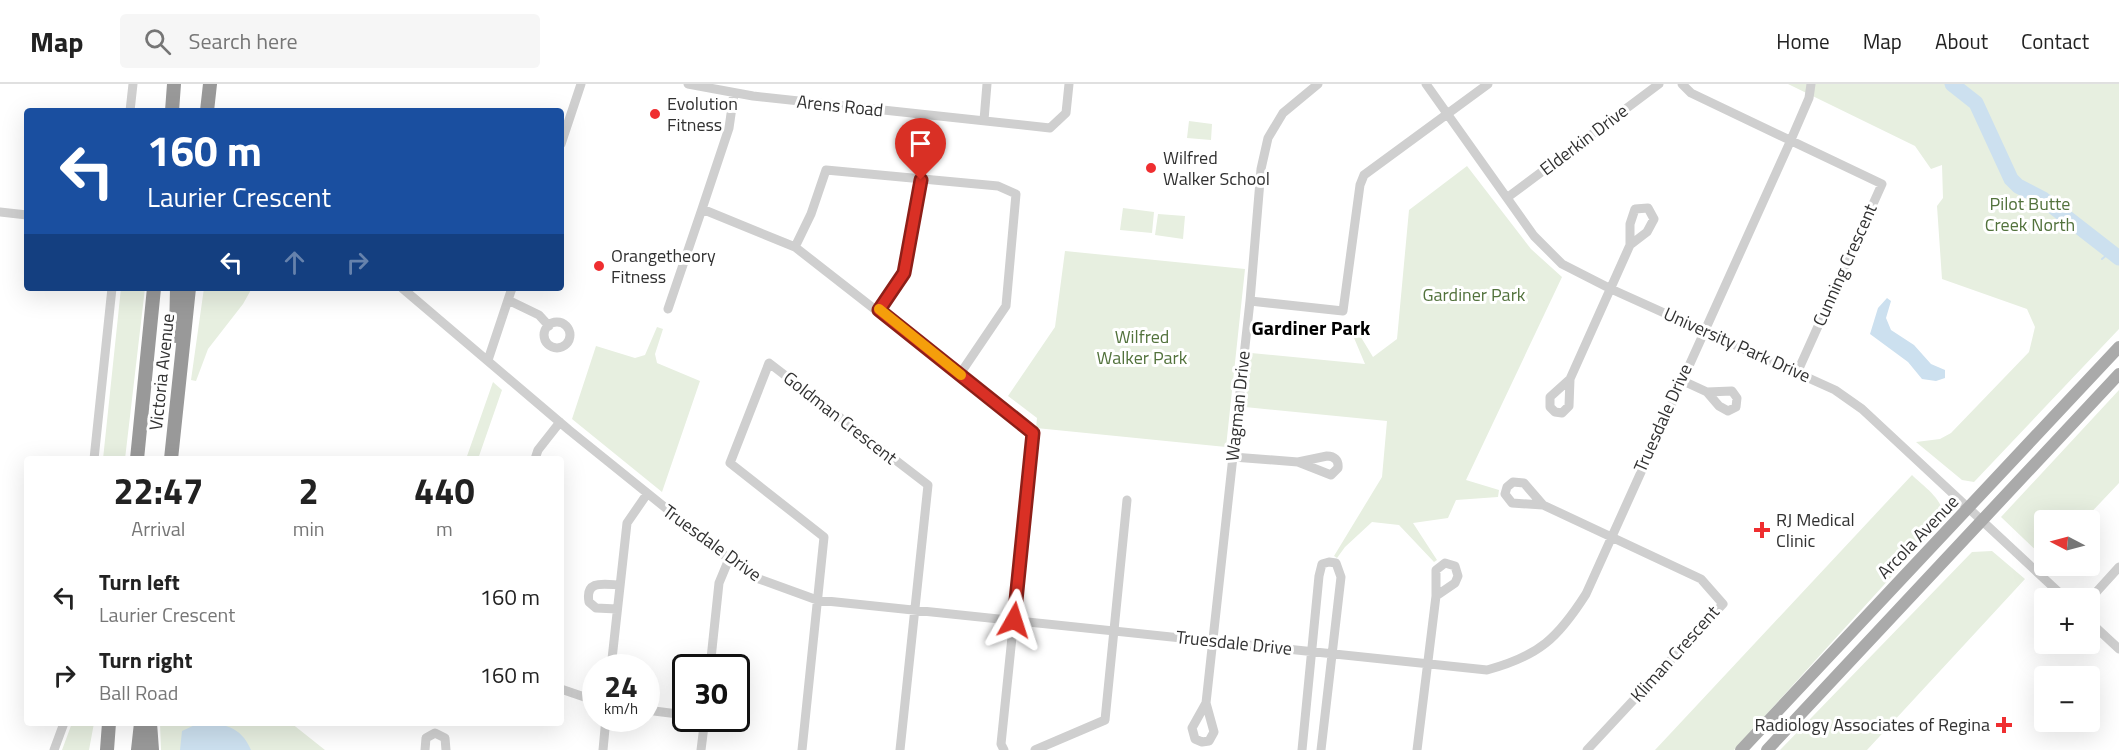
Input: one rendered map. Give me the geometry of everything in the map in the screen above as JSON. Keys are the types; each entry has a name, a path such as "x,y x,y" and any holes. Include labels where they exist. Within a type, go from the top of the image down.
{"highway":[{"path":"172,108 174,84"},
{"path":"207,108 210,84"},
{"name":"Victoria Avenue","path":"137,456 154,291"},
{"path":"171,456 177,291"},
{"name":"Victoria Avenue","path":"171,456 191,291"},
{"path":"138,750 141,726"},
{"path":"150,726 152,750"},
{"path":"100,750 109,729"},
{"path":"107,750 109,729"}],"main road":[{"name":"Arcola Avenue","path":"1741,750 1970,509 2119,347"},
{"name":"Arcola Avenue","path":"1767,750 1984,521 2119,374"}],"street":[{"path":"130,108 133,84"},
{"path":"564,135 581,84"},
{"name":"Arens Road","path":"688,84 734,93 1050,128 1066,113 1069,84"},
{"path":"984,120 987,84"},
{"name":"Wagman Drive","path":"1206,704 1250,301 1261,169 1268,138 1283,112 1318,84"},
{"name":"University Park Drive","path":"1426,84 1448,111 1534,236 1562,264 1611,289 1835,390 1862,409 2054,588"},
{"path":"1250,301 1343,311 1359,185 1364,175 1448,111 1488,84"},
{"name":"Elderkin Drive","path":"1508,197 1659,84"},
{"path":"1682,84 1691,93 1790,142"},
{"name":"Truesdale Drive","path":"406,291 560,422 729,559 759,579 817,600 1487,670 1514,663 1539,650 1566,626 1586,594 1703,329 1790,142 1809,98 1811,84"},
{"path":"668,309 729,128 734,93"},
{"name":"Cunning Crescent","path":"1790,142 1882,184 1797,372"},
{"path":"795,246 811,214 826,170 998,186 1016,194 1006,306 960,374"},
{"path":"879,310 904,273 921,180"},
{"path":"702,209 795,246 1033,433 1002,748"},
{"path":"0,212 24,215"},
{"path":"1570,379 1630,245"},
{"path":"94,456 112,291"},
{"path":"488,360 511,291"},
{"path":"508,300 539,315 549,326"},
{"name":"Goldman Crescent","path":"817,600 824,537 730,463 769,363 928,485 915,610"},
{"path":"1681,380 1707,392"},
{"path":"536,456 538,450 560,422"},
{"path":"1233,457 1298,462"},
{"path":"612,654 627,523 647,494"},
{"path":"1035,750 1105,720 1127,500"},
{"path":"1543,504 1610,537"},
{"name":"Kliman Crescent","path":"1587,750 1723,604 1701,579 1610,537"},
{"path":"711,654 719,583 729,559"},
{"path":"1302,750 1318,576 1322,564 1329,562 1336,563 1341,577 1321,750"},
{"path":"2100,588 2119,567"},
{"path":"617,609 596,608 589,602 588,594 591,586 596,583 619,585"},
{"path":"1417,750 1436,596"},
{"path":"802,750 817,600"},
{"path":"900,750 915,610"},
{"path":"2100,631 2119,649"},
{"path":"564,691 582,697"},
{"path":"54,750 63,726"},
{"path":"439,733 442,726"},
{"path":"603,750 605,732"},
{"path":"701,750 703,732"},
{"path":"425,750 426,738 432,733 439,733 447,742 446,750"}],"green space":[{"name":"Pilot Butte Creek North","path":"1788,84 2119,84 2119,329 1974,482 1962,480 1916,442 1940,439 1951,433 2029,352 2035,327 2027,309 1942,279 1937,206 1943,198 1942,165 1931,169 1915,146"},
{"path":"1189,121 1212,124 1211,140 1187,138"},
{"name":"Gardiner Park","path":"1467,166 1531,249 1562,277 1466,480 1499,490 1498,497 1456,500 1448,518 1413,523 1437,560 1434,562 1399,525 1372,522 1345,547 1337,558 1334,556 1382,477 1387,421 1245,407 1251,353 1365,364 1349,326 1353,324 1373,357 1397,339 1409,210"},
{"path":"1123,208 1154,212 1152,233 1120,230"},
{"path":"1158,214 1185,216 1183,239 1155,235"},
{"name":"Wilfred Walker Park","path":"1065,251 1245,269 1226,447 1036,428 1037,418 1008,396 1055,327"},
{"path":"121,291 145,291 125,456 103,456"},
{"path":"204,291 250,291 208,349 196,381 191,380"},
{"path":"657,327 663,329 655,354 657,363 700,381 662,492 572,419 596,346 635,358 645,355"},
{"path":"493,382 502,390 479,456 467,456"},
{"path":"2119,390 2119,483 2093,510 2034,510 2034,548 2001,517"},
{"path":"1912,475 1938,501 1942,508 1942,521 1734,750 1655,750"},
{"path":"1992,551 2025,579 1867,750 1780,750 1972,552"},
{"path":"71,726 93,726 89,750 62,750"},
{"path":"160,726 295,726 325,750 161,750"}],"water":[{"path":"1887,298 1891,301 1886,318 1891,330 1914,345 1931,364 1945,370 1945,378 1936,381 1922,379 1908,362 1870,334 1878,308"},
{"path":"193,726 225,726 242,736 251,750 180,750 182,731"}],"waterway":[{"path":"1952,84 1976,103 2011,179 2018,186 2043,199 2119,258"},
{"path":"2102,259 2108,254 2115,254"}],"slow traffic":[{"path":"879,309 961,375"}],"place":[{"name":"Evolution Fitness","path":"655,114"},
{"name":"Wilfred Walker School","path":"1151,168"},
{"name":"Orangetheory Fitness","path":"599,266"},
{"name":"RJ Medical Clinic","path":"1762,530"},
{"name":"Radiology Associates of Regina","path":"2004,725"}],"district":[{"name":"Gardiner Park","path":"1311,328"}],"route":[{"path":"921,180 904,273 879,310 1033,433 1014,620"}]}
